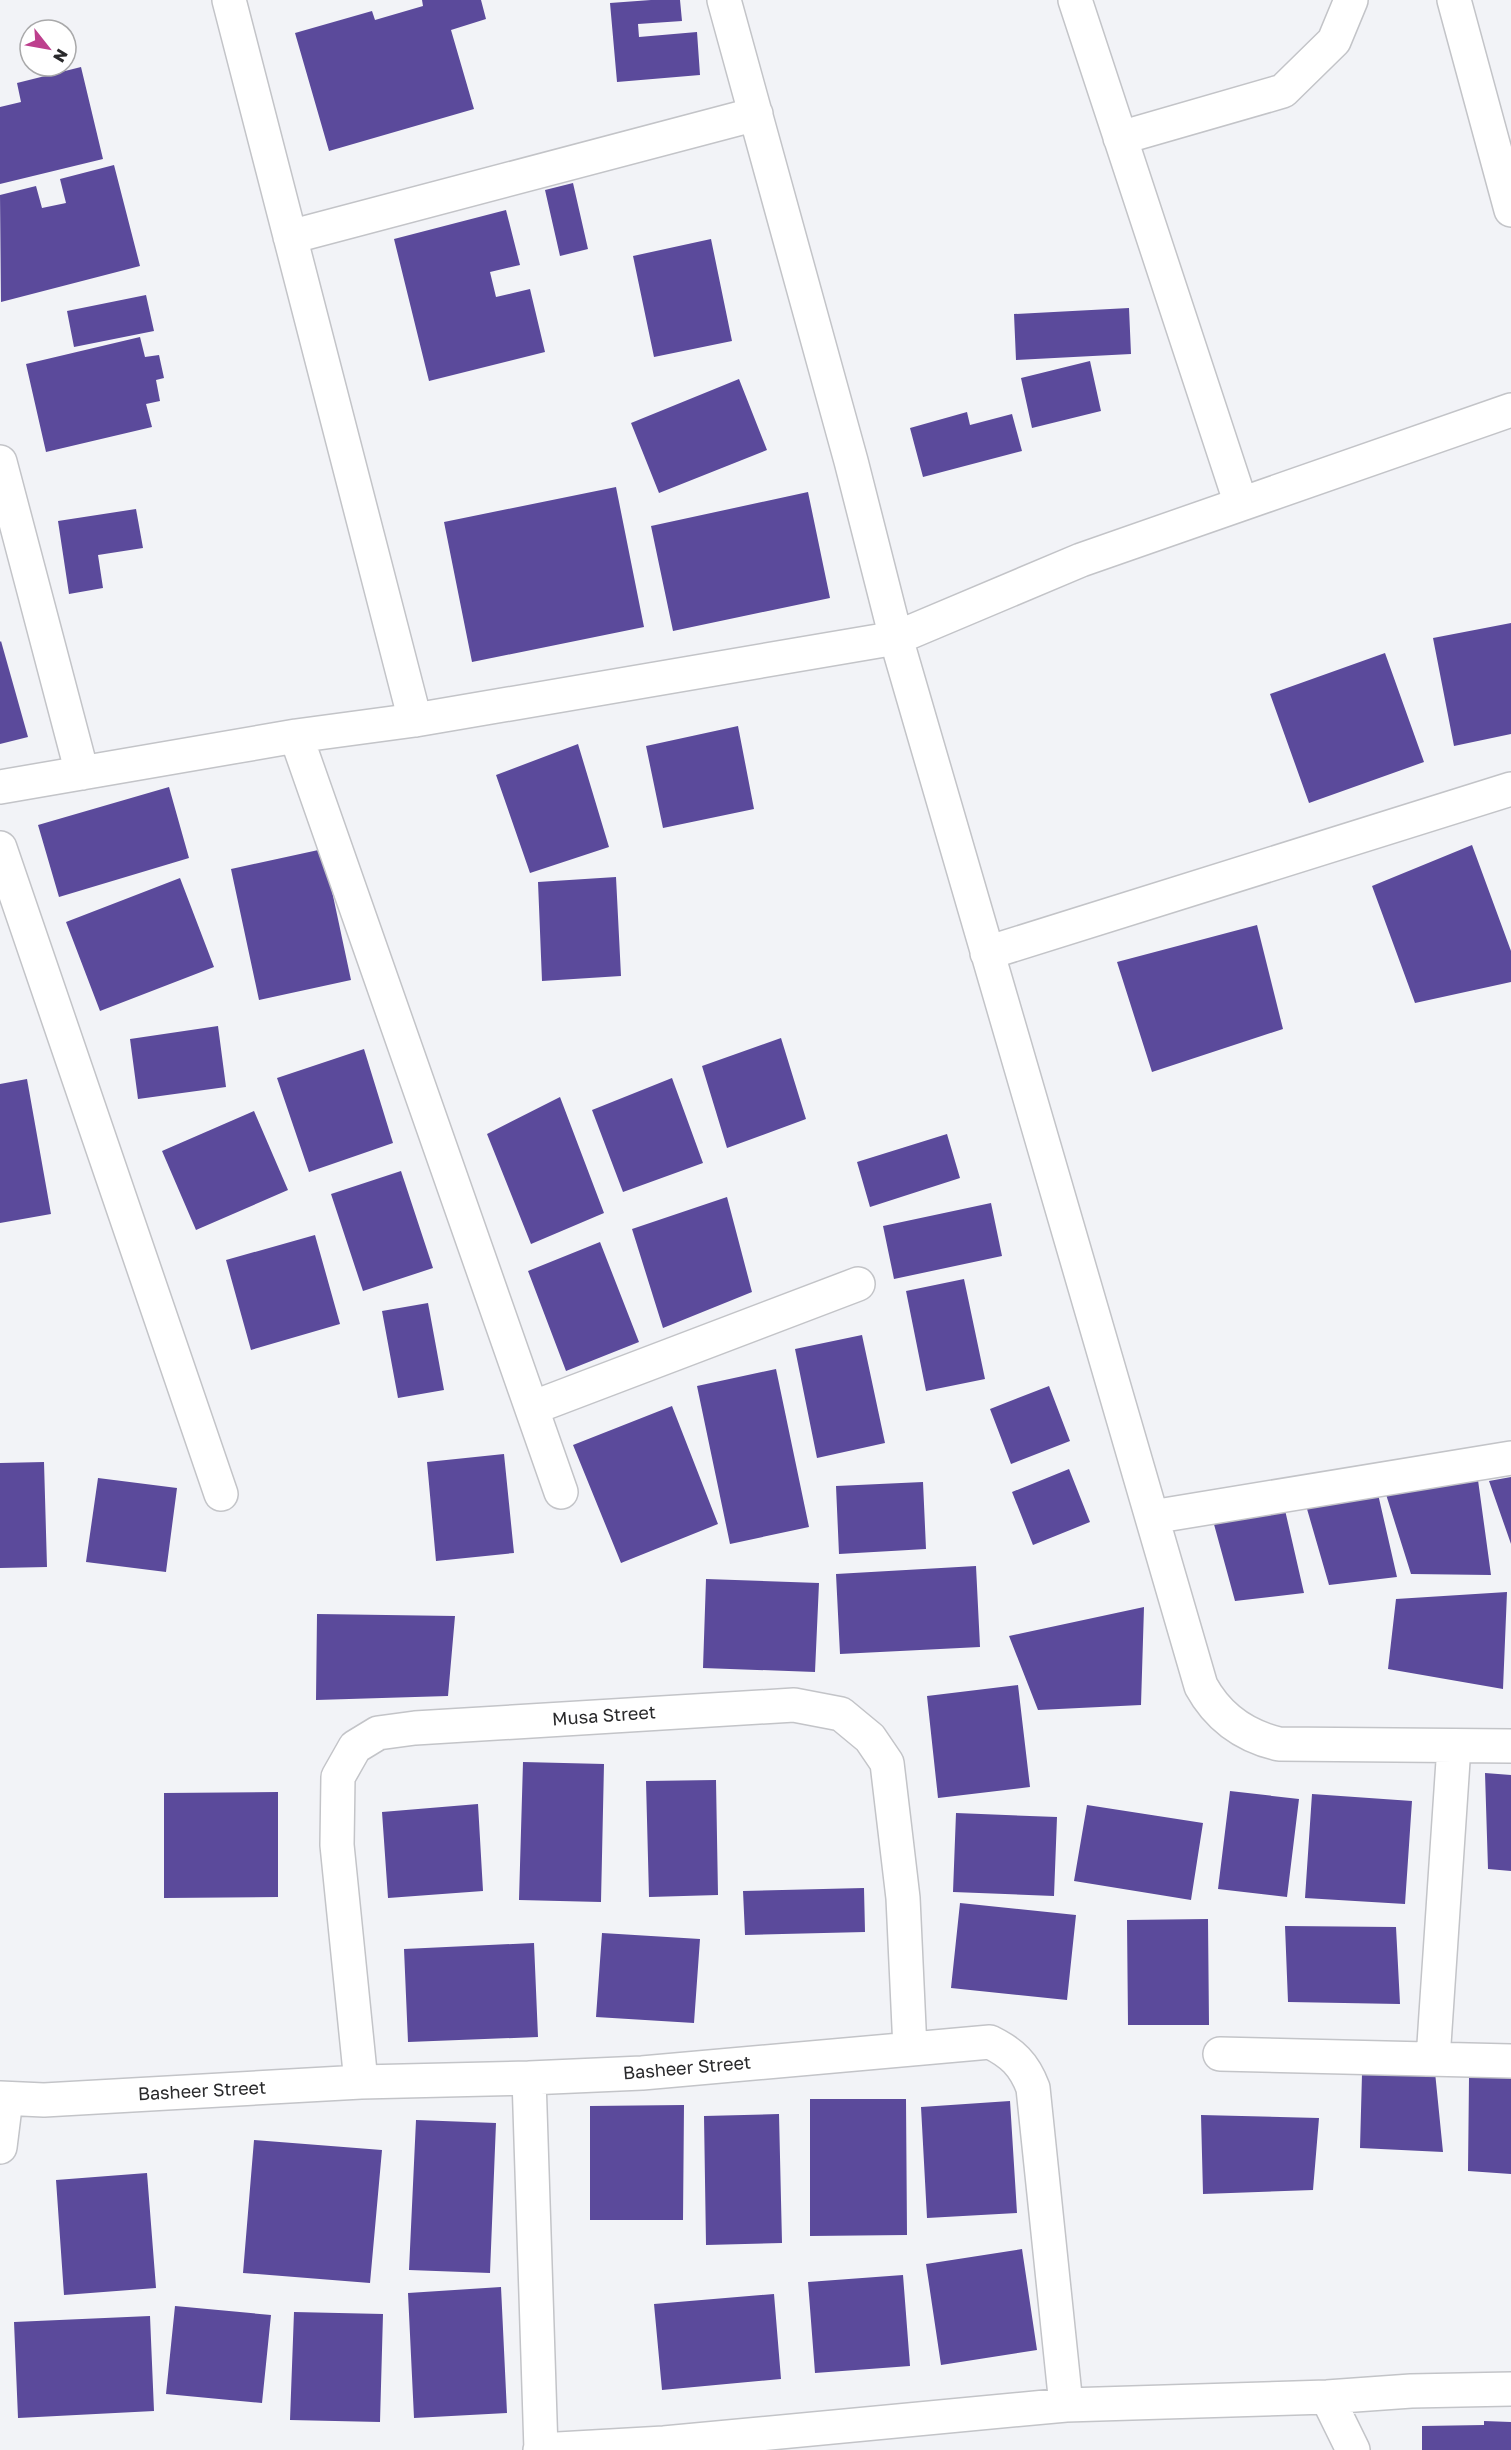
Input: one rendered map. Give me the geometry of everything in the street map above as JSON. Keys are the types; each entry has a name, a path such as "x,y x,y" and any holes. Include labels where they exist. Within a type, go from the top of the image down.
{"street":[{"path":"229,0 415,720"},
{"path":"724,0 851,461 896,639 1201,1686 1209,1701 1225,1718 1246,1733 1279,1744 1511,1746"},
{"path":"1075,0 1241,504"},
{"path":"1120,138 1283,91 1334,41 1351,0"},
{"path":"1454,0 1511,210"},
{"path":"290,237 756,114"},
{"path":"0,787 296,736 415,720 896,639 1081,560 1511,410"},
{"path":"0,462 82,773"},
{"path":"296,736 561,1492"},
{"path":"987,953 1511,789"},
{"path":"0,848 221,1494"},
{"path":"532,1408 858,1284"},
{"path":"1152,1517 1511,1458"},
{"name":"Musa Street","path":"361,2082 337,1845 338,1777 355,1747 378,1733 416,1728 794,1705 841,1714 870,1737 887,1763 903,1898 910,2049"},
{"path":"1433,2059 1454,1746"},
{"name":"Basheer Street","path":"3,2099 44,2100 361,2082 642,2073 990,2042 1018,2059 1033,2088 1066,2405"},
{"path":"1220,2054 1511,2061"},
{"path":"529,2078 540,2450 664,2443 1066,2405 1327,2397 1411,2391 1511,2390"},
{"path":"0,2147 3,2099"},
{"path":"1327,2397 1353,2450"}],"building":[{"path":"422,0 481,0 486,19 451,30 474,109 329,151 295,33 372,11 375,20 423,6"},
{"path":"680,0 682,21 638,24 639,37 697,32 700,75 617,82 610,3"},
{"path":"81,67 103,159 0,184 0,107 21,102 17,83 37,78 78,78 78,68"},
{"path":"114,165 140,266 1,302 0,195 36,186 42,208 66,203 60,179"},
{"path":"573,183 588,249 560,256 545,190"},
{"path":"506,210 520,265 490,272 496,297 530,289 545,352 429,381 394,239"},
{"path":"711,239 732,341 654,357 633,256"},
{"path":"146,295 154,331 74,347 67,311"},
{"path":"1129,308 1131,354 1016,360 1014,314"},
{"path":"140,337 145,357 159,355 164,378 156,380 160,401 146,404 152,427 46,452 26,364"},
{"path":"1090,361 1101,411 1032,428 1021,378"},
{"path":"739,379 767,450 659,493 631,423"},
{"path":"967,412 970,425 1012,414 1022,451 923,477 910,428"},
{"path":"616,487 644,627 472,662 444,522"},
{"path":"808,492 830,598 673,631 651,526"},
{"path":"136,509 143,548 98,555 103,588 69,594 58,521"},
{"path":"1511,623 1511,734 1454,746 1433,638"},
{"path":"0,642 28,737 0,744"},
{"path":"1385,653 1424,762 1309,803 1270,694"},
{"path":"738,726 754,809 663,828 646,746"},
{"path":"578,744 609,847 530,873 496,775"},
{"path":"169,787 189,858 59,897 38,825"},
{"path":"1472,845 1511,951 1511,982 1415,1003 1372,886"},
{"path":"323,849 351,980 259,1000 231,869"},
{"path":"616,877 621,976 542,981 538,882"},
{"path":"180,878 214,967 100,1011 66,922"},
{"path":"1257,925 1283,1029 1152,1072 1117,962"},
{"path":"218,1026 226,1087 138,1099 130,1039"},
{"path":"781,1038 806,1119 727,1148 702,1066"},
{"path":"364,1049 393,1143 309,1172 277,1078"},
{"path":"672,1078 703,1163 623,1192 592,1110"},
{"path":"27,1079 51,1214 0,1223 0,1084"},
{"path":"560,1097 604,1213 531,1244 487,1134"},
{"path":"254,1111 288,1190 196,1230 162,1151"},
{"path":"947,1134 960,1178 870,1207 857,1162"},
{"path":"401,1171 433,1268 363,1291 331,1194"},
{"path":"727,1197 752,1292 663,1328 632,1229"},
{"path":"991,1203 1002,1256 894,1279 883,1226"},
{"path":"315,1235 340,1324 251,1350 226,1260"},
{"path":"600,1242 639,1342 566,1371 528,1271"},
{"path":"964,1279 985,1379 926,1391 906,1291"},
{"path":"428,1303 444,1390 398,1398 382,1311"},
{"path":"862,1335 885,1443 817,1458 795,1349"},
{"path":"776,1369 809,1527 730,1544 697,1386"},
{"path":"1049,1386 1070,1441 1011,1464 990,1409"},
{"path":"672,1406 718,1524 621,1563 573,1445"},
{"path":"504,1454 514,1553 436,1561 427,1462"},
{"path":"44,1462 47,1567 0,1568 0,1463"},
{"path":"1069,1469 1090,1522 1033,1545 1012,1492"},
{"path":"1511,1477 1511,1544 1489,1481"},
{"path":"98,1478 177,1488 166,1572 86,1562"},
{"path":"1478,1480 1491,1575 1411,1574 1384,1488"},
{"path":"923,1482 926,1549 839,1554 836,1486"},
{"path":"1378,1494 1397,1577 1329,1585 1305,1502"},
{"path":"1285,1510 1304,1593 1235,1601 1212,1517"},
{"path":"976,1566 980,1647 840,1654 836,1574"},
{"path":"706,1579 819,1583 815,1672 703,1668"},
{"path":"1507,1592 1503,1689 1388,1669 1396,1599"},
{"path":"1144,1607 1141,1705 1038,1710 1009,1636"},
{"path":"317,1614 455,1616 448,1696 316,1700"},
{"path":"1018,1685 1030,1787 938,1798 927,1696"},
{"path":"523,1762 604,1764 601,1902 519,1900"},
{"path":"1485,1773 1511,1775 1511,1871 1488,1869"},
{"path":"716,1780 718,1895 649,1897 646,1781"},
{"path":"1230,1791 1299,1799 1287,1897 1218,1889"},
{"path":"278,1792 278,1897 164,1898 164,1793"},
{"path":"1312,1794 1412,1801 1405,1904 1305,1898"},
{"path":"478,1804 483,1891 388,1898 382,1812"},
{"path":"1087,1805 1203,1823 1191,1900 1074,1881"},
{"path":"956,1813 1057,1817 1054,1896 953,1892"},
{"path":"864,1888 865,1932 745,1935 743,1891"},
{"path":"960,1903 1076,1915 1067,2000 951,1988"},
{"path":"1208,1919 1209,2025 1128,2025 1127,1920"},
{"path":"1285,1926 1396,1927 1400,2004 1288,2002"},
{"path":"602,1933 700,1939 694,2023 596,2017"},
{"path":"534,1943 538,2037 408,2042 404,1949"},
{"path":"1435,2072 1443,2152 1360,2148 1362,2074"},
{"path":"1511,2077 1511,2174 1468,2171 1469,2078"},
{"path":"810,2099 906,2099 907,2235 810,2236"},
{"path":"1010,2101 1017,2213 927,2218 921,2107"},
{"path":"684,2105 683,2220 590,2220 590,2106"},
{"path":"779,2114 782,2243 706,2245 704,2116"},
{"path":"1201,2115 1319,2118 1313,2190 1203,2194"},
{"path":"416,2120 496,2123 490,2273 409,2270"},
{"path":"254,2140 382,2150 370,2283 243,2273"},
{"path":"147,2173 156,2288 64,2295 56,2180"},
{"path":"1022,2249 1037,2350 941,2365 926,2264"},
{"path":"903,2275 910,2366 815,2373 808,2282"},
{"path":"501,2287 507,2413 414,2418 408,2293"},
{"path":"774,2294 781,2379 662,2390 654,2304"},
{"path":"175,2306 271,2315 262,2403 166,2394"},
{"path":"294,2312 383,2314 380,2422 290,2420"},
{"path":"150,2316 154,2411 18,2418 14,2322"},
{"path":"1484,2421 1511,2422 1511,2450 1422,2450 1422,2426 1484,2425"}]}
